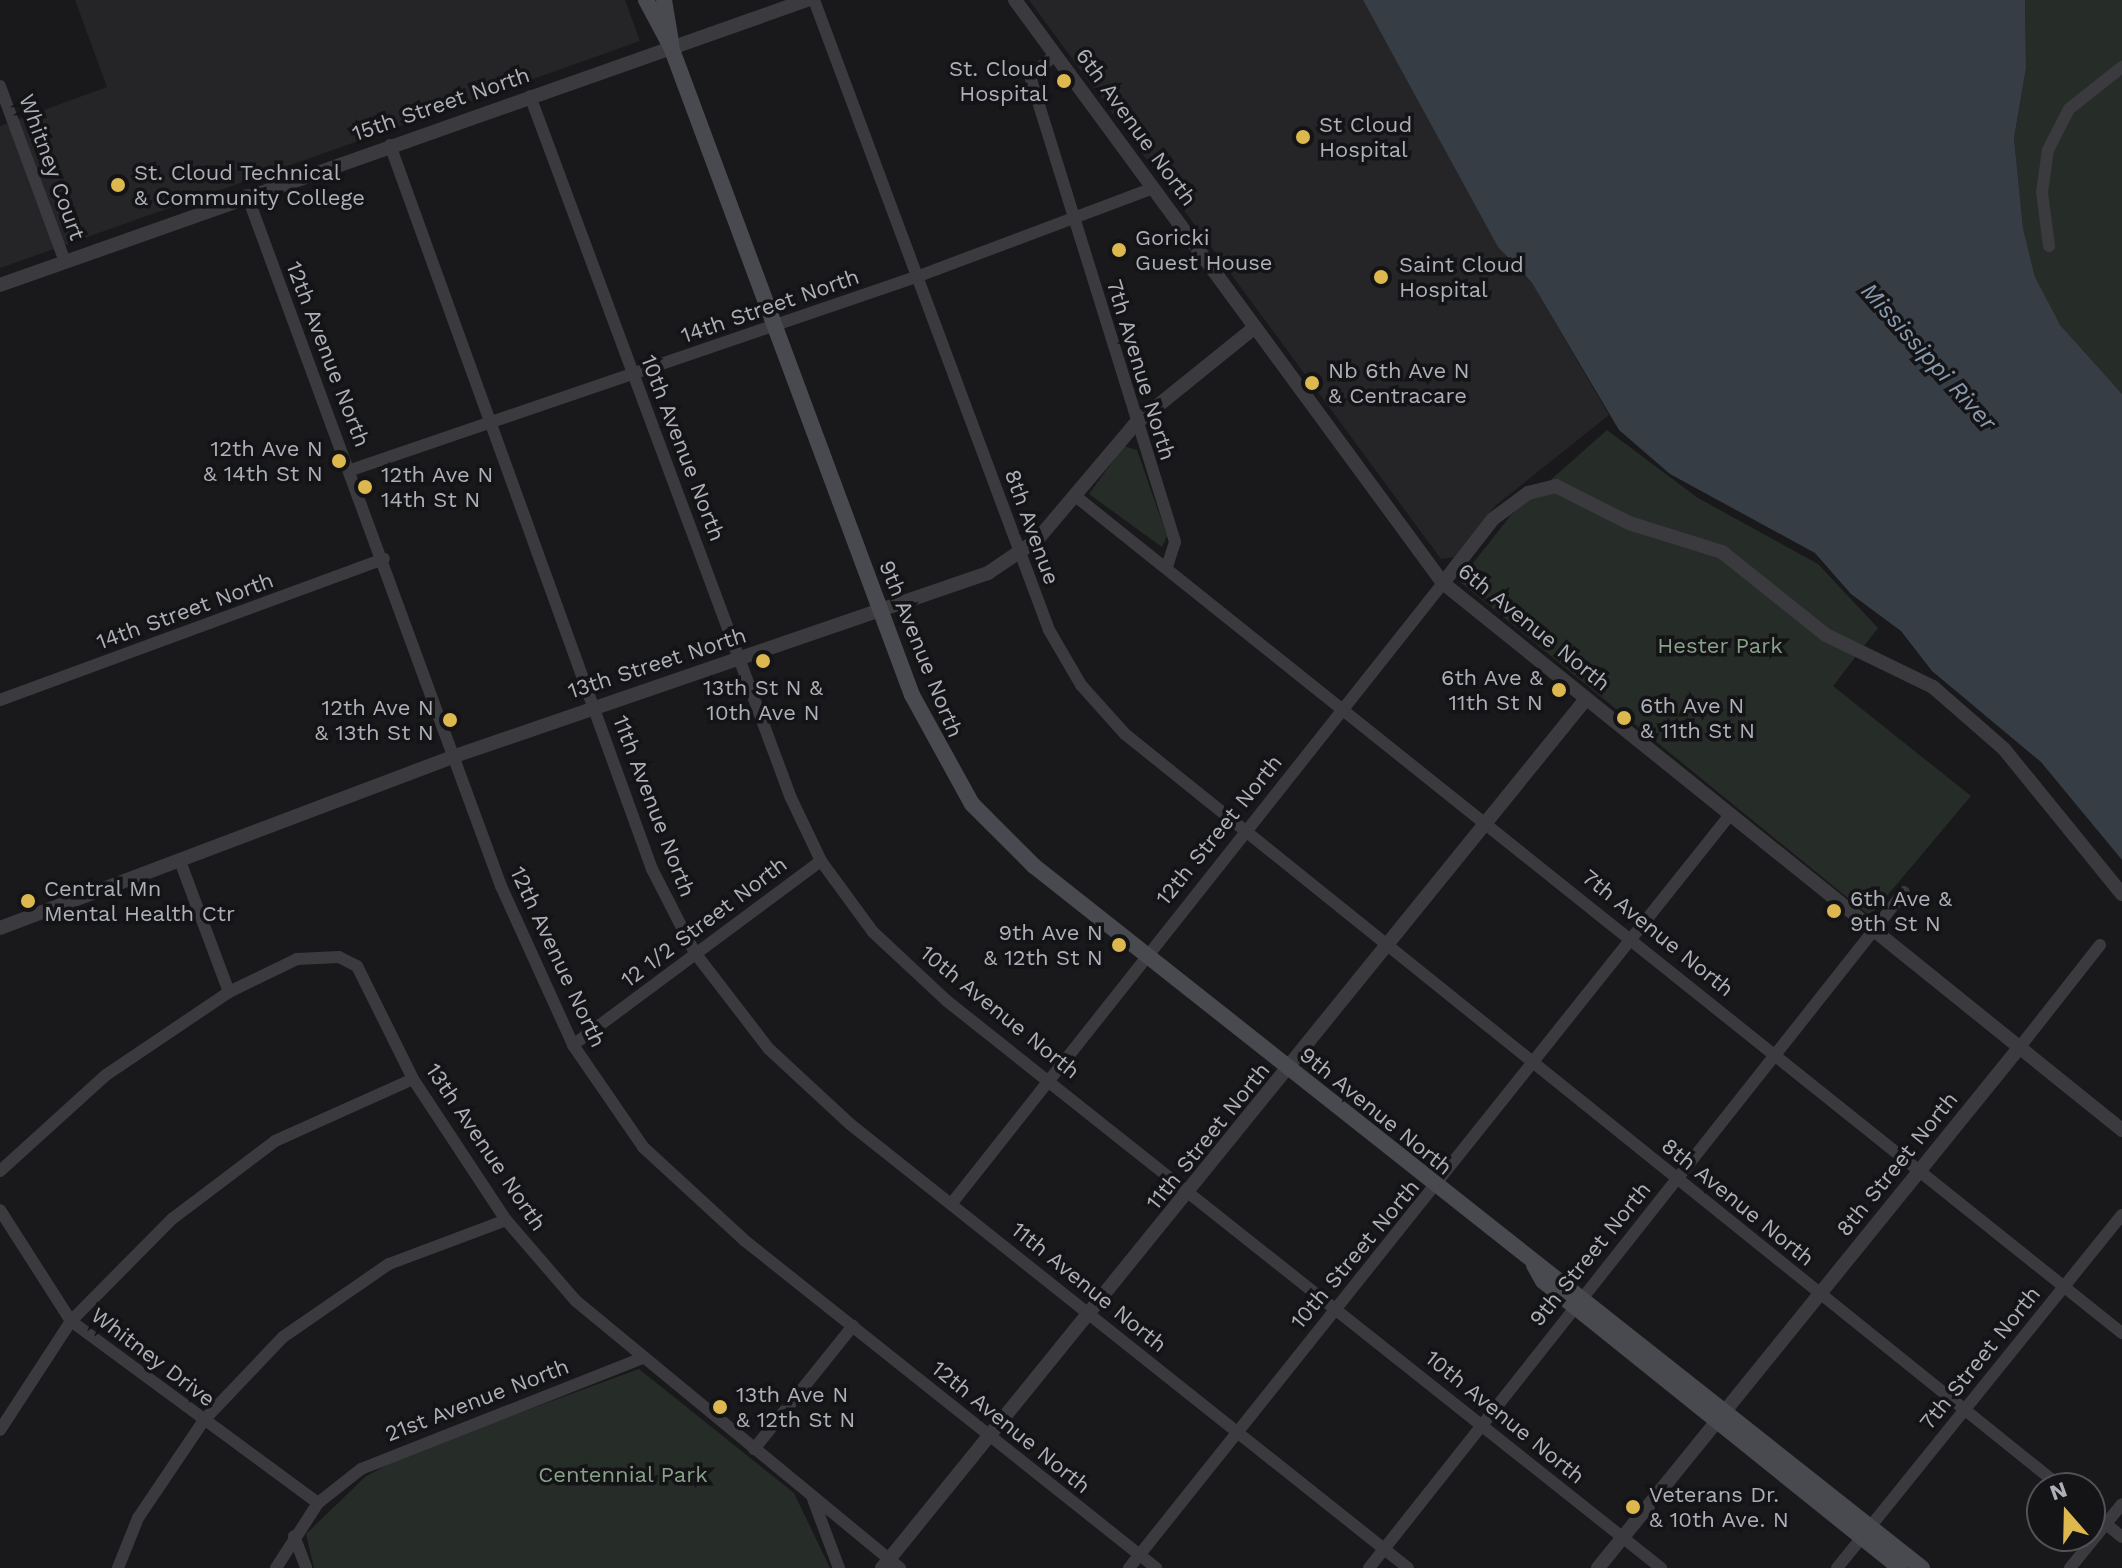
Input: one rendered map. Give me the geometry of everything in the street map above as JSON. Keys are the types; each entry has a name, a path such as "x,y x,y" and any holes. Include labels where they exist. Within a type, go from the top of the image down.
{"main road":[{"name":"9th Avenue North","path":"646,0 671,47 925,725 972,804 1034,866 1534,1265 1553,1270 1580,1302 1866,1532 1922,1568"},
{"name":"9th Avenue North","path":"664,0 671,47"},
{"name":"9th Avenue North","path":"1866,1532 1900,1568"}],"street":[{"name":"15th Street North","path":"0,285 247,195 807,0"},
{"name":"8th Avenue","path":"814,0 1049,630 1081,685 1125,734 1389,946"},
{"name":"6th Avenue North","path":"1015,0 1443,583 2122,1130"},
{"name":"7th Avenue North","path":"1055,55 1030,76 1135,424 1175,542 1166,569"},
{"path":"2049,246 2042,192 2048,150 2069,109 2122,67"},
{"name":"Whitney Court","path":"0,86 65,262"},
{"name":"10th Avenue North","path":"530,96 632,374 742,658 791,798 821,861 873,932 947,1001 1048,1076 1661,1568"},
{"name":"11th Avenue North","path":"390,145 652,869 695,953 769,1049 952,1203 1408,1568"},
{"name":"14th Street North","path":"351,470 919,276 1153,188"},
{"name":"12th Avenue North","path":"247,195 384,559 501,886 573,1045 643,1147 853,1326 1156,1568"},
{"name":"13th Street North","path":"0,928 455,756 881,611 1021,554 1135,424 1254,328"},
{"name":"12th Street North","path":"952,1203 1048,1076 1345,710 1493,519 1528,493 1556,486 1581,493 1629,523 1722,552 1826,635 1933,687 2004,749 2122,894"},
{"name":"7th Avenue North","path":"1074,495 1487,821 2122,1333"},
{"name":"14th Street North","path":"0,700 384,559"},
{"name":"11th Street North","path":"892,1566 1586,699"},
{"name":"10th Street North","path":"1129,1568 1335,1307 1436,1188 1730,815"},
{"path":"180,861 229,992"},
{"name":"12 1/2 Street North","path":"573,1045 821,861"},
{"name":"9th Street North","path":"1369,1568 1480,1423 1580,1302 1904,892"},
{"name":"8th Street North","path":"1598,1568 2100,945"},
{"name":"8th Avenue North","path":"1389,946 2042,1472"},
{"name":"13th Avenue North","path":"0,1171 106,1075 229,992 297,959 339,957 368,980 413,1079 506,1220 576,1301 892,1566"},
{"path":"0,1430 71,1321 172,1219 275,1141 413,1079"},
{"name":"Whitney Drive","path":"0,1210 71,1321 318,1503"},
{"name":"7th Street North","path":"1837,1568 2122,1215"},
{"path":"118,1568 138,1518 204,1420 283,1337 389,1264 506,1220"},
{"path":"754,1449 853,1326"},
{"name":"21st Avenue North","path":"276,1568 318,1503 361,1469 413,1442 643,1358"},
{"path":"812,1496 839,1568"},
{"path":"2122,1504 2106,1524 2122,1537"},
{"path":"294,1536 306,1568"},
{"path":"2070,1568 2083,1552"}],"shaded area":[{"name":"St. Cloud Technical & Community College","path":"75,0 625,0 640,41 0,268 0,126 107,87"},
{"name":"Saint Cloud Hospital","path":"1029,0 1363,0 1509,262 1532,283 1609,415 1495,506 1455,557 1441,559"}],"green space":[{"path":"2025,0 2122,0 2122,394 2059,325 2035,277 2023,228 2014,138 2026,68"},
{"name":"Hester Park","path":"1607,430 1698,498 1818,564 1878,628 1833,686 1971,796 1870,916 1459,581 1511,515"},
{"path":"1124,446 1137,450 1167,536 1162,547 1089,494"},
{"name":"Centennial Park","path":"639,1369 794,1493 830,1568 314,1568 306,1534 365,1477 404,1455"}],"water":[{"name":"Mississippi River","path":"1363,0 2025,0 2026,68 2014,138 2023,228 2035,277 2060,325 2122,394 2122,860 2041,762 1932,671 1901,631 1851,594 1815,553 1670,474 1619,430 1532,283 1498,247"}],"place":[{"name":"St. Cloud Hospital","path":"1064,81"},
{"name":"St Cloud Hospital","path":"1303,137"},
{"name":"St. Cloud Technical & Community College","path":"118,185"},
{"name":"Goricki Guest House","path":"1119,250"},
{"name":"Saint Cloud Hospital","path":"1381,277"},
{"name":"Nb 6th Ave N & Centracare","path":"1312,383"},
{"name":"12th Ave N & 14th St N","path":"339,461"},
{"name":"12th Ave N 14th St N","path":"365,487"},
{"name":"13th St N & 10th Ave N","path":"763,661"},
{"name":"6th Ave & 11th St N","path":"1559,690"},
{"name":"6th Ave N & 11th St N","path":"1624,718"},
{"name":"12th Ave N & 13th St N","path":"450,720"},
{"name":"Central Mn Mental Health Ctr","path":"28,901"},
{"name":"6th Ave & 9th St N","path":"1834,911"},
{"name":"9th Ave N & 12th St N","path":"1119,945"},
{"name":"13th Ave N & 12th St N","path":"720,1407"},
{"name":"Veterans Dr. & 10th Ave. N","path":"1633,1507"}]}
